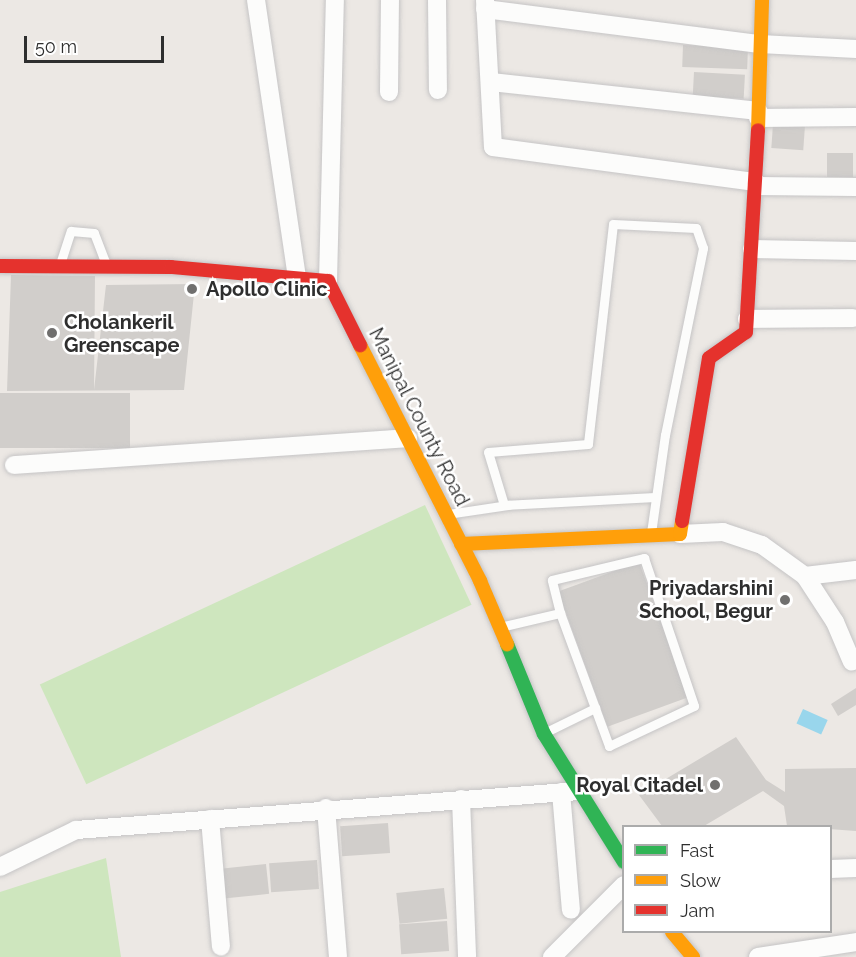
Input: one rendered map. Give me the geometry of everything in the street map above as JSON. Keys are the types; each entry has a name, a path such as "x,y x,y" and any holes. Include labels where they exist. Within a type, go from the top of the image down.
{"main road":[{"path":"461,544 680,534 709,358 746,332 756,184 762,0"},
{"path":"0,266 171,267 328,281"},
{"name":"Manipal County Road","path":"328,281 461,544 544,734 622,859"},
{"path":"673,933 693,957"}],"street":[{"path":"256,0 297,278"},
{"path":"328,281 335,0"},
{"path":"389,92 390,0"},
{"path":"437,0 438,90"},
{"path":"856,49 760,44 485,4 493,147 756,184 856,187"},
{"path":"491,82 758,115 856,117"},
{"path":"752,249 856,251"},
{"path":"747,319 853,318"},
{"path":"14,465 408,438"},
{"path":"680,534 723,532 762,545 805,576 835,622 852,662"},
{"path":"805,576 856,570"},
{"path":"0,867 76,830 326,808 579,791"},
{"path":"561,792 571,910"},
{"path":"461,800 467,957"},
{"path":"326,808 338,957"},
{"path":"210,819 221,947"},
{"path":"832,869 856,868"},
{"path":"552,957 622,887"},
{"path":"758,957 856,942"}],"lane":[{"path":"508,505 504,505 488,452 588,444 613,224 696,228 703,248 655,497 651,535"},
{"path":"59,267 62,248 71,231 94,233 108,267"},
{"path":"446,514 508,505 655,497"},
{"path":"644,558 694,706 609,746 560,613 552,580 644,558"},
{"path":"498,627 560,613"},
{"path":"544,734 595,708"}],"green space":[{"path":"425,505 471,605 86,784 40,685"},
{"path":"106,858 121,957 0,957 0,892"}],"water":[{"path":"803,709 828,720 821,735 796,724"}],"building":[{"path":"683,45 748,47 747,69 682,67"},
{"path":"694,72 745,75 744,99 693,96"},
{"path":"773,124 805,126 803,150 771,148"},
{"path":"827,153 853,153 853,177 827,177"},
{"path":"11,275 95,276 94,390 106,285 195,284 184,390 7,391"},
{"path":"0,393 130,393 130,448 0,448"},
{"path":"639,562 688,697 607,727 558,591"},
{"path":"856,688 856,705 838,716 831,704"},
{"name":"Royal Citadel","path":"736,737 766,780 785,792 785,769 856,768 856,831 832,829 832,825 787,825 784,806 763,791 706,825 661,825 639,795"},
{"path":"388,823 390,853 342,856 340,826"},
{"path":"317,860 319,889 271,892 269,863"},
{"path":"266,864 269,894 221,899 218,869"},
{"path":"444,888 447,919 400,924 396,893"},
{"path":"447,921 449,951 401,954 399,924"}],"traffic: fast":[{"path":"507,644 544,734 622,859"}],"traffic: slow":[{"path":"758,130 762,0"},
{"path":"360,345 480,581 507,644"},
{"path":"461,544 680,534 682,521"},
{"path":"673,933 693,957"}],"traffic: jam":[{"path":"682,521 709,358 746,332 758,130"},
{"path":"0,266 171,267 328,281 360,345"}],"place":[{"name":"Apollo Clinic","path":"192,289"},
{"name":"Cholankeril Greenscape","path":"52,333"},
{"name":"Priyadarshini School, Begur","path":"785,600"},
{"name":"Royal Citadel","path":"715,785"}]}
